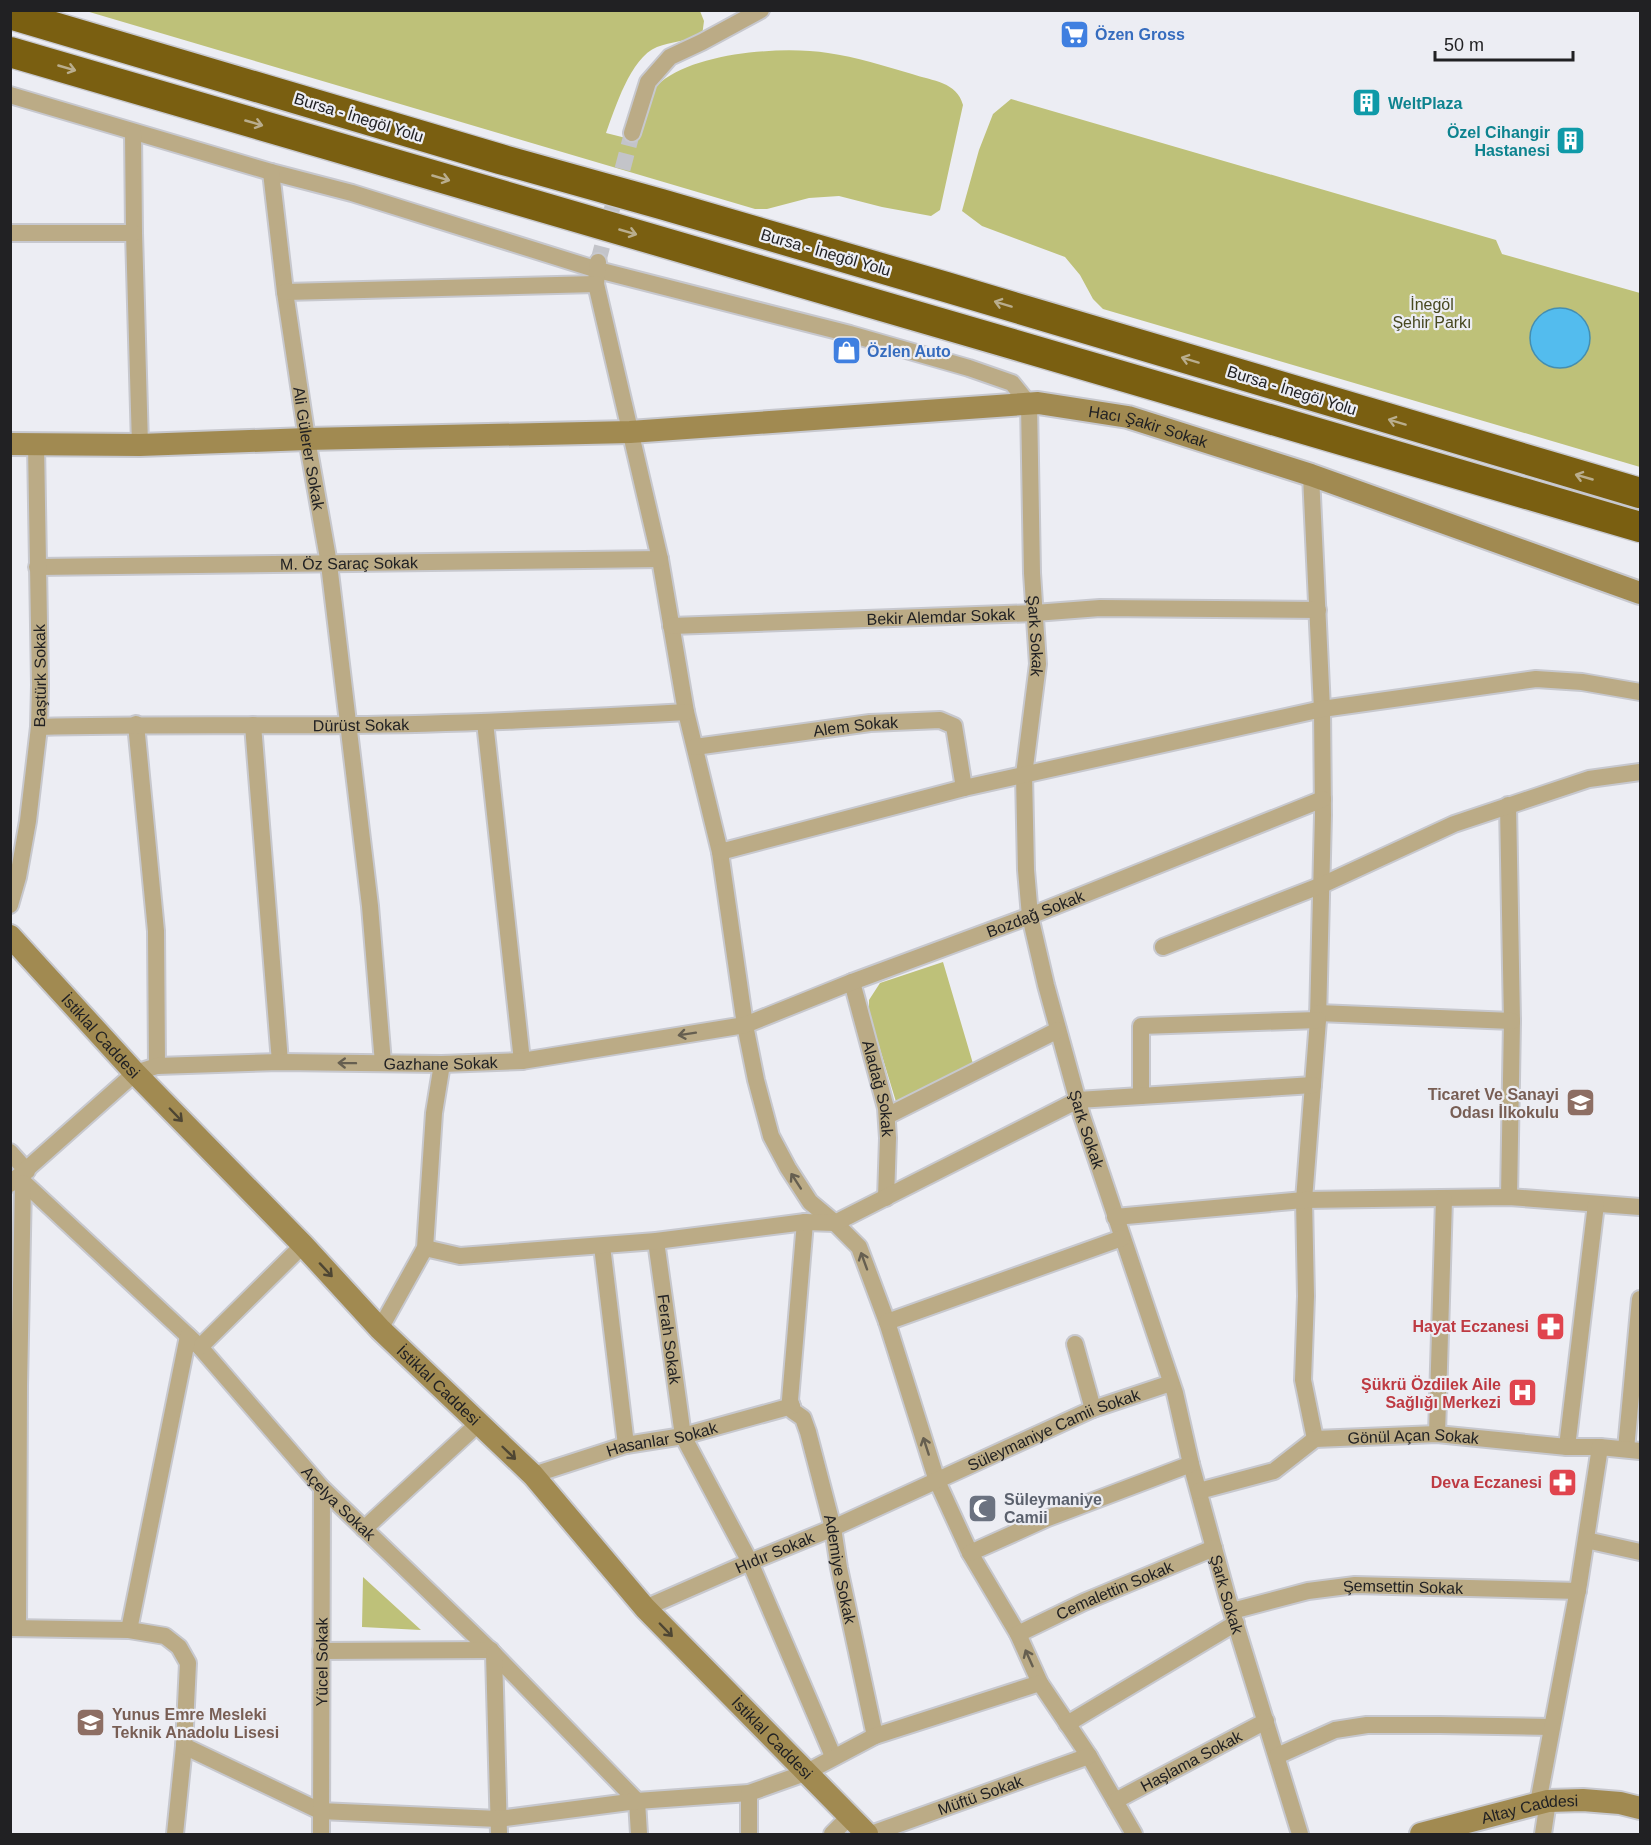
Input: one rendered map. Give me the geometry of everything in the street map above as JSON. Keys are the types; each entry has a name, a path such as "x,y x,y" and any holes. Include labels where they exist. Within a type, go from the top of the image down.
{"highway":[{"name":"Bursa - İnegöl Yolu","path":"10,14 489,156 946,287 1641,493"},
{"name":"Bursa - İnegöl Yolu","path":"10,52 1641,526"}],"street":[{"path":"632,133 648,82 669,57 761,10"},
{"path":"10,95 271,172 352,192 597,272 850,334 969,368 1012,383 1029,404"},
{"path":"133,132 140,445"},
{"name":"Ali Gülerer Sokak","path":"271,172 285,292 329,564 370,906 383,1063"},
{"path":"10,233 134,233"},
{"path":"285,292 597,272"},
{"path":"597,272 630,432 660,559 686,712 720,852 745,1025 756,1080 771,1136 810,1203 835,1223 859,1247 887,1322 937,1481 970,1553 1018,1635 1040,1683 1089,1756 1134,1834"},
{"name":"Hacı Şakir Sokak","path":"10,444 140,445 630,432 1038,403 1128,417 1311,475 1641,593"},
{"name":"Şark Sokak","path":"1029,404 1032,573 1038,664 1023,775 1030,916 1046,985 1078,1101 1172,1383 1214,1548 1300,1834"},
{"name":"Baştürk Sokak","path":"10,905 18,877 26,832 39,727 36,444"},
{"path":"1199,1491 1274,1471 1314,1439 1303,1380 1306,1296 1304,1200 1318,1016 1323,799 1322,709 1311,475"},
{"name":"M. Öz Saraç Sokak","path":"38,567 660,559"},
{"name":"Bekir Alemdar Sokak","path":"671,626 1035,613 1100,608 1318,610"},
{"path":"720,852 964,788 1322,709 1536,679 1582,682 1641,692"},
{"name":"Dürüst Sokak","path":"39,727 136,724 348,725 485,722 686,712"},
{"name":"Alem Sokak","path":"695,747 870,723 940,720 954,726 964,788"},
{"path":"485,722 522,1060"},
{"path":"136,724 156,932 157,1066"},
{"path":"253,725 280,1062"},
{"path":"1163,946 1322,885 1454,824 1589,779 1641,772"},
{"name":"Bozdağ Sokak","path":"745,1025 852,982 1030,916 1323,799"},
{"path":"1508,805 1512,1021 1509,1197"},
{"name":"İstiklal Caddesi","path":"10,936 135,1073 303,1245 380,1329 533,1475 645,1608 867,1834"},
{"name":"Aladağ Sokak","path":"852,982 886,1108 886,1198"},
{"path":"1141,1096 1141,1026 1318,1016 1512,1021"},
{"name":"Gazhane Sokak","path":"135,1073 157,1066 280,1062 442,1064 522,1060 745,1025"},
{"path":"887,1116 1058,1030"},
{"path":"380,1329 425,1248 434,1113 442,1064"},
{"path":"135,1073 20,1179 14,1628 129,1630 165,1636 179,1647 188,1663 184,1746 175,1834"},
{"path":"425,1248 460,1256 656,1241 806,1222 835,1223 1078,1101 1313,1085"},
{"name":"Açelya Sokak","path":"10,1152 20,1179 194,1342 322,1488 492,1652 637,1801"},
{"path":"1115,1217 1304,1200 1509,1197 1641,1207"},
{"path":"1437,1434 1444,1199"},
{"path":"1567,1447 1596,1204"},
{"path":"792,1408 790,1400 806,1222"},
{"path":"887,1322 1122,1238"},
{"name":"Ferah Sokak","path":"656,1241 683,1436"},
{"path":"129,1630 194,1342 303,1245"},
{"path":"602,1245 626,1445"},
{"path":"1633,1450 1641,1299"},
{"path":"1075,1344 1093,1409"},
{"name":"Süleymaniye Camii Sokak","path":"937,1481 1093,1409 1172,1383"},
{"name":"Hasanlar Sokak","path":"533,1475 626,1445 683,1436 792,1408"},
{"name":"Ademiye Sokak","path":"792,1408 806,1425 833,1528 839,1568 875,1736"},
{"path":"364,1529 479,1423"},
{"name":"Gönül Açan Sokak","path":"1314,1439 1437,1434 1567,1447 1633,1450"},
{"path":"683,1436 750,1562 833,1756"},
{"path":"1543,1834 1543,1802 1551,1727 1578,1592 1600,1447"},
{"path":"970,1553 1048,1518 1191,1464"},
{"name":"Hıdır Sokak","path":"645,1608 937,1481"},
{"name":"Yücel Sokak","path":"321,1834 322,1488"},
{"path":"1586,1540 1641,1552"},
{"name":"Cemalettin Sokak","path":"1018,1635 1084,1602 1214,1548"},
{"name":"Şemsettin Sokak","path":"1067,1724 1234,1617 1308,1591 1355,1585 1578,1592"},
{"path":"321,1651 492,1652 499,1827"},
{"path":"184,1746 320,1810 499,1827 637,1801 749,1793 805,1773 833,1756 875,1736 1040,1683"},
{"name":"Haşlama Sokak","path":"1115,1801 1266,1721"},
{"path":"1277,1756 1335,1730 1367,1725 1551,1727"},
{"name":"Müftü Sokak","path":"872,1834 1089,1756"},
{"path":"749,1793 749,1834"},
{"name":"Altay Caddesi","path":"1421,1834 1543,1802 1583,1800 1620,1803 1641,1808"},
{"path":"637,1801 639,1834"},
{"path":"832,1834 850,1816"}],"green space":[{"path":"86,11 700,11 704,21 702,36 657,47 647,53 631,73 606,133 634,140 647,101 655,87 661,82 696,64 718,58 765,51 809,51 860,59 950,87 960,97 963,105 940,210 931,216 839,196 809,198 767,209 755,209"},
{"name":"İnegöl Şehir Parkı","path":"1011,99 1496,240 1502,254 1640,293 1640,467 1103,309 1093,299 1080,275 1065,257 982,226 962,211 979,150 993,114"},
{"path":"943,962 974,1067 897,1105 869,1013 869,1000 880,983"},
{"path":"363,1577 421,1630 362,1627"}],"water":[{"path":"1560,308 1581,317 1590,338 1581,359 1560,368 1539,359 1530,338 1539,317"}],"tunnel":[{"path":"598,262 632,133"}],"place":[{"name":"Özen Gross","path":"1074,34"},
{"name":"WeltPlaza","path":"1367,103"},
{"name":"Özel Cihangir Hastanesi","path":"1571,141"},
{"name":"Özlen Auto","path":"846,351"},
{"name":"Ticaret Ve Sanayi Odası İlkokulu","path":"1580,1103"},
{"name":"Hayat Eczanesi","path":"1550,1326"},
{"name":"Şükrü Özdilek Aile Sağlığı Merkezi","path":"1522,1393"},
{"name":"Deva Eczanesi","path":"1563,1482"},
{"name":"Süleymaniye Camii","path":"983,1508"},
{"name":"Yunus Emre Mesleki Teknik Anadolu Lisesi","path":"91,1723"}]}
